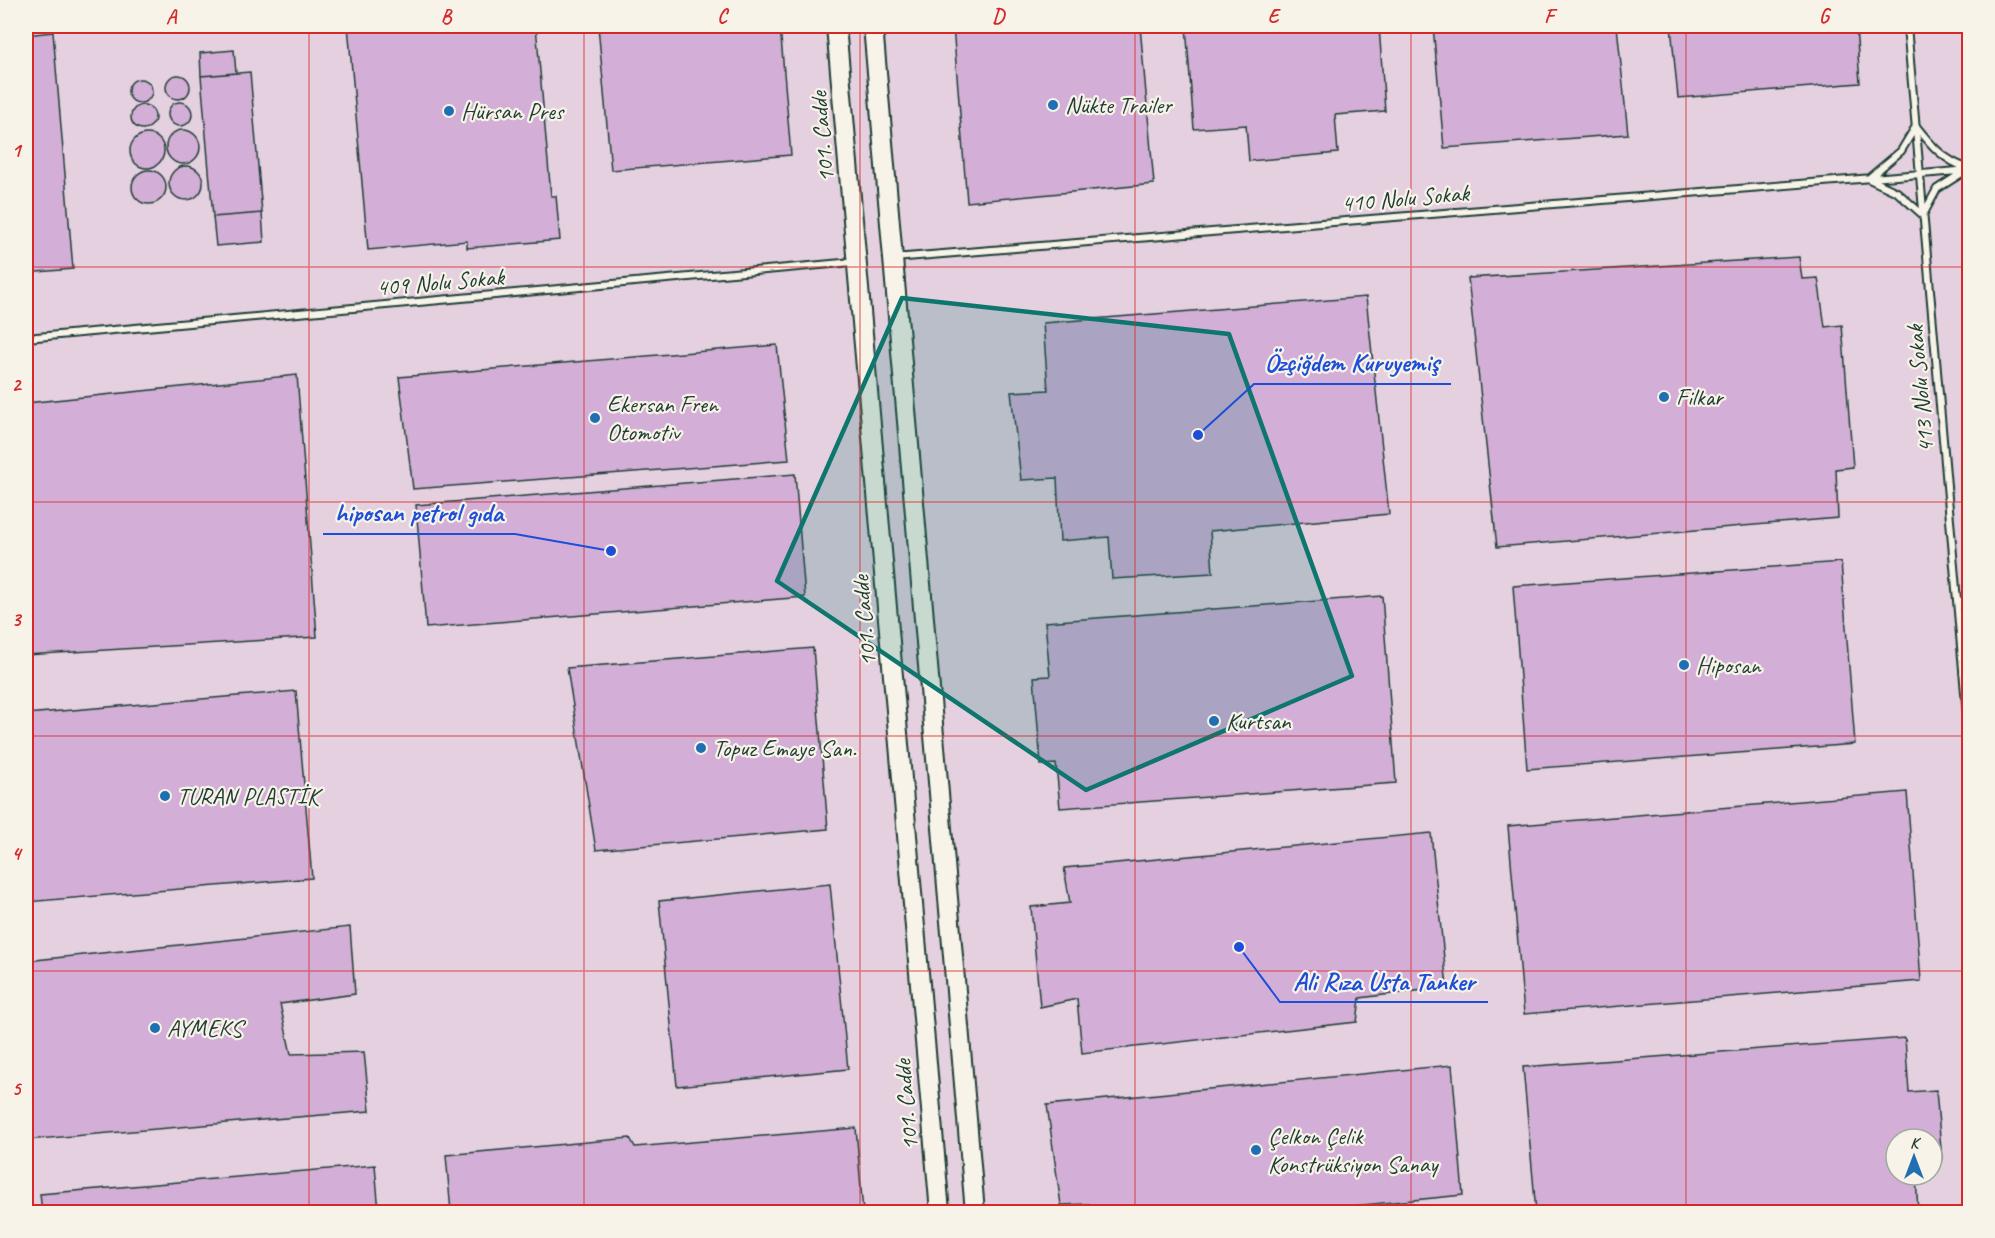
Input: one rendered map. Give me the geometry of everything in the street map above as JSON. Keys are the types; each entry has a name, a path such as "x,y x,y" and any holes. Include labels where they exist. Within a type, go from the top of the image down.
{"street":[{"name":"101. Cadde","path":"836,26 940,1212"},
{"path":"873,26 975,1212"}],"lane":[{"name":"413 Nolu Sokak","path":"1907,26 1970,750"},
{"path":"1916,126 1938,153 1970,170 1954,176 1937,189 1923,215 1897,192 1868,179 1901,151 1916,126"},
{"name":"410 Nolu Sokak","path":"894,258 1970,170"},
{"name":"409 Nolu Sokak","path":"26,338 857,262"},
{"path":"1957,598 1970,615"},
{"path":"1963,674 1970,662"}],"highlighted area":[{"path":"902,298 1229,334 1352,676 1086,790 777,581"}],"shaded area":[{"path":"26,26 1969,26 1969,1212 26,1212"}],"building":[{"name":"Hürsan Pres","path":"348,26 536,26 551,196 556,196 560,240 467,248 467,241 368,250"},
{"path":"598,26 780,26 791,155 611,170"},
{"name":"Nükte Trailer","path":"953,26 1140,26 1154,184 967,202"},
{"path":"1186,26 1379,26 1385,111 1335,115 1338,153 1249,161 1246,125 1194,129"},
{"path":"1433,26 1617,26 1628,134 1444,148"},
{"path":"1671,26 1856,26 1860,83 1678,98"},
{"path":"53,32 73,269 26,273 26,35"},
{"path":"234,50 236,73 201,76 200,53"},
{"path":"250,72 262,213 213,217 201,76"},
{"path":"178,75 183,76 189,82 189,92 183,98 178,99 173,98 167,92 166,87 167,82 173,76"},
{"path":"140,79 145,80 151,86 151,96 145,102 140,103 135,102 129,96 128,91 129,86 135,80"},
{"path":"180,102 185,103 191,109 191,119 185,125 180,126 175,125 169,119 168,114 169,109 175,103"},
{"path":"143,105 148,106 154,112 154,122 148,128 143,129 138,128 132,122 131,117 132,112 138,106"},
{"path":"183,130 195,135 200,147 195,159 183,164 171,159 166,147 171,135"},
{"path":"147,134 159,139 164,151 159,163 147,168 135,163 130,151 135,139"},
{"path":"186,166 198,171 203,183 198,195 186,200 174,195 169,183 174,171"},
{"path":"149,170 161,175 166,187 161,199 149,204 137,199 132,187 137,175"},
{"path":"262,213 264,242 216,246 213,217"},
{"name":"Filkar","path":"1799,257 1802,279 1818,278 1825,327 1842,325 1853,467 1836,469 1838,518 1497,547 1468,278"},
{"path":"1366,297 1389,514 1210,531 1213,573 1112,579 1109,537 1060,541 1057,478 1021,480 1011,392 1048,390 1043,323"},
{"name":"Ekersan Fren Otomotiv","path":"777,345 789,460 413,489 399,377"},
{"path":"297,375 317,637 26,655 26,403"},
{"path":"795,474 805,597 426,628 416,505"},
{"name":"Hiposan","path":"1841,562 1855,744 1527,769 1513,586"},
{"name":"Kurtsan","path":"1382,596 1396,783 1060,808 1056,764 1041,765 1034,677 1050,676 1045,622"},
{"name":"Topuz Emaye San.","path":"813,648 828,829 596,850 567,668"},
{"name":"TURAN PLASTİK","path":"296,691 312,878 26,902 26,714"},
{"path":"1907,792 1921,981 1524,1014 1508,826"},
{"path":"1431,833 1447,987 1360,998 1357,1022 1082,1053 1077,999 1040,1007 1031,907 1070,903 1064,868"},
{"path":"830,884 848,1069 677,1086 659,901"},
{"name":"AYMEKS","path":"350,927 355,994 280,1004 291,1054 364,1052 370,1111 26,1140 26,961"},
{"path":"1905,1038 1909,1092 1936,1090 1939,1127 1884,1127 1884,1187 1917,1187 1918,1212 1536,1212 1523,1067"},
{"name":"Çelkon Çelik Konstrüksiyon Sanay","path":"1452,1065 1463,1195 1293,1212 1090,1212 1089,1204 1061,1205 1047,1105"},
{"path":"856,1128 863,1212 451,1212 446,1155 630,1138 635,1147"},
{"path":"375,1165 379,1212 42,1212 40,1194"}],"place":[{"name":"Nükte Trailer","path":"1053,105"},
{"name":"Hürsan Pres","path":"449,111"},
{"name":"Filkar","path":"1664,397"},
{"name":"Ekersan Fren Otomotiv","path":"595,418"},
{"name":"Özçiğdem Kuruyemiş","path":"1198,435"},
{"name":"hiposan petrol gıda","path":"611,551"},
{"name":"Hiposan","path":"1684,665"},
{"name":"Kurtsan","path":"1214,721"},
{"name":"Topuz Emaye San.","path":"701,748"},
{"name":"TURAN PLASTİK","path":"165,796"},
{"name":"Ali Rıza Usta Tanker","path":"1239,947"},
{"name":"AYMEKS","path":"155,1028"},
{"name":"Çelkon Çelik Konstrüksiyon Sanay","path":"1256,1150"}]}
